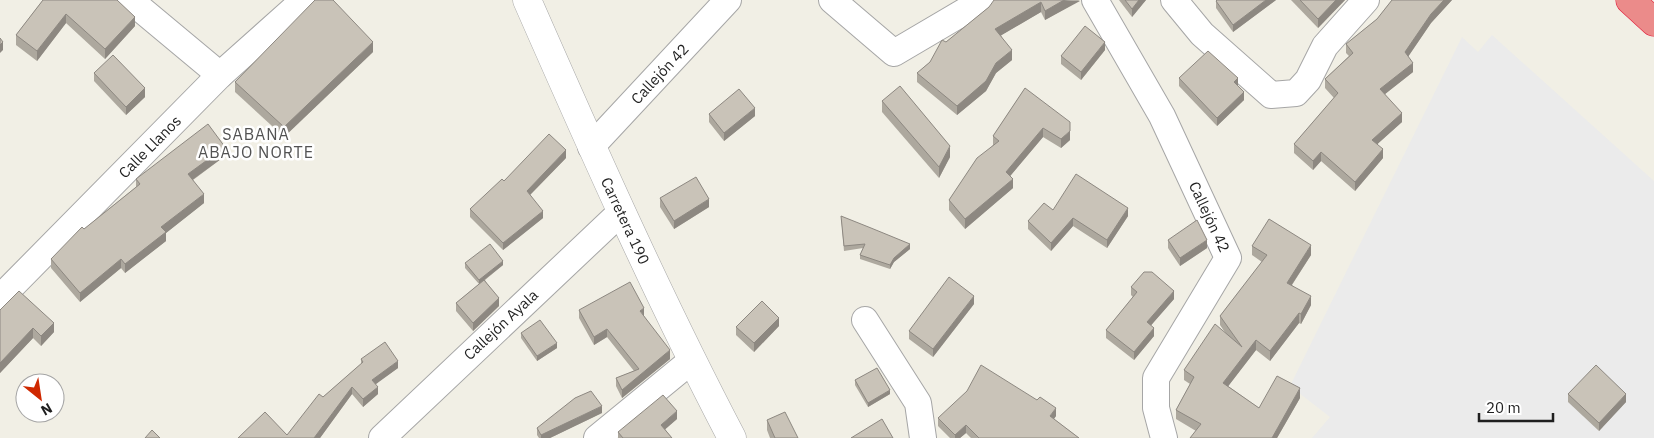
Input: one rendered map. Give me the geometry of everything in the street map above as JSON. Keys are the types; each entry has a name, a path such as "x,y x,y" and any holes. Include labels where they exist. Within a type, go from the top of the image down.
{"highway":[{"path":"1630,0 1654,22"}],"street":[{"path":"130,0 220,76"},
{"name":"Calle Llanos","path":"0,298 220,76 304,0"},
{"name":"Carretera 190","path":"527,0 620,212 692,361 732,438"},
{"name":"Callejón 42","path":"591,147 728,0"},
{"path":"832,0 894,53 984,0"},
{"name":"Callejón 42","path":"1095,0 1162,116 1228,258 1156,378 1156,408 1164,438"},
{"path":"1174,0 1202,34 1271,95 1296,93 1308,80 1325,46 1366,0"},
{"name":"Callejón Ayala","path":"382,438 620,212"},
{"path":"865,320 918,403 923,438"},
{"path":"596,438 692,361"}],"shaded area":[{"path":"1492,35 1654,181 1654,438 1312,438 1330,417 1290,386 1462,37 1478,52"}],"building":[{"path":"43,0 117,0 135,17 105,49 66,14 37,51 16,35"},
{"path":"315,0 333,0 373,42 284,127 235,82"},
{"path":"994,0 1064,0 1045,11 1041,2 995,29 1012,50 996,63 986,81 957,106 917,73 930,62 942,40 946,42 989,7"},
{"path":"1125,0 1139,0 1132,9"},
{"path":"1217,0 1266,0 1233,25"},
{"path":"1300,0 1336,0 1318,19"},
{"path":"1392,0 1444,0 1431,14 1405,52 1413,63 1380,89 1402,113 1372,140 1383,149 1355,182 1321,152 1313,161 1294,144 1338,93 1325,79 1353,53 1346,44 1377,19"},
{"path":"1085,26 1105,42 1081,72 1061,56"},
{"path":"1208,51 1238,78 1234,82 1244,92 1217,118 1179,78"},
{"path":"113,55 145,88 126,107 94,73"},
{"path":"900,86 950,146 939,167 882,101"},
{"path":"1025,88 1070,122 1070,131 1061,139 1043,128 1006,172 1013,179 965,219 949,200 977,158 999,141 993,136"},
{"path":"739,89 755,108 724,133 709,114"},
{"path":"208,124 225,147 188,174 204,194 161,227 166,232 125,264 121,259 80,293 51,259 82,227 84,229 140,184 136,179"},
{"path":"549,134 566,150 527,191 543,211 503,243 470,209 502,179 504,181"},
{"path":"1076,174 1128,208 1107,240 1073,218 1051,243 1028,221 1044,203 1053,210"},
{"path":"696,177 709,199 674,221 660,198"},
{"path":"841,216 910,244 894,258 890,265 860,255 865,244 844,246"},
{"path":"1269,219 1311,245 1287,283 1311,296 1301,314 1299,313 1270,351 1256,340 1223,383 1259,408 1277,376 1300,388 1272,438 1190,438 1201,424 1176,410 1194,377 1184,370 1215,324 1242,347 1220,316 1267,255 1252,246"},
{"path":"1197,220 1207,240 1180,258 1168,240"},
{"path":"490,244 503,261 479,280 465,263"},
{"path":"1144,272 1152,272 1174,291 1147,322 1154,328 1134,352 1106,330 1137,292 1131,287"},
{"path":"949,277 974,296 933,349 909,331"},
{"path":"484,280 499,298 473,323 456,303"},
{"path":"630,282 644,308 640,311 670,350 622,390 616,378 639,369 607,329 594,337 579,310"},
{"path":"19,291 54,323 41,336 33,328 0,363 0,310"},
{"path":"762,301 779,318 754,343 736,327"},
{"path":"540,320 557,343 537,356 521,333"},
{"path":"385,342 398,361 372,380 378,387 363,399 352,387 314,438 238,438 265,412 287,435 319,394 323,397 363,362 361,359"},
{"path":"981,365 1037,400 1040,397 1056,408 1050,416 1079,438 979,438 966,425 955,435 938,418 967,391"},
{"path":"1596,365 1626,394 1599,423 1568,394"},
{"path":"877,368 890,390 868,403 855,380"},
{"path":"591,391 602,406 541,435 537,428 575,398"},
{"path":"663,395 677,411 661,425 672,438 623,438 618,432"},
{"path":"785,412 798,438 775,438 767,420"},
{"path":"882,419 893,438 851,438"},
{"path":"152,430 160,438 145,438"}],"district":[{"name":"SABANA ABAJO NORTE","path":"256,143"}]}
